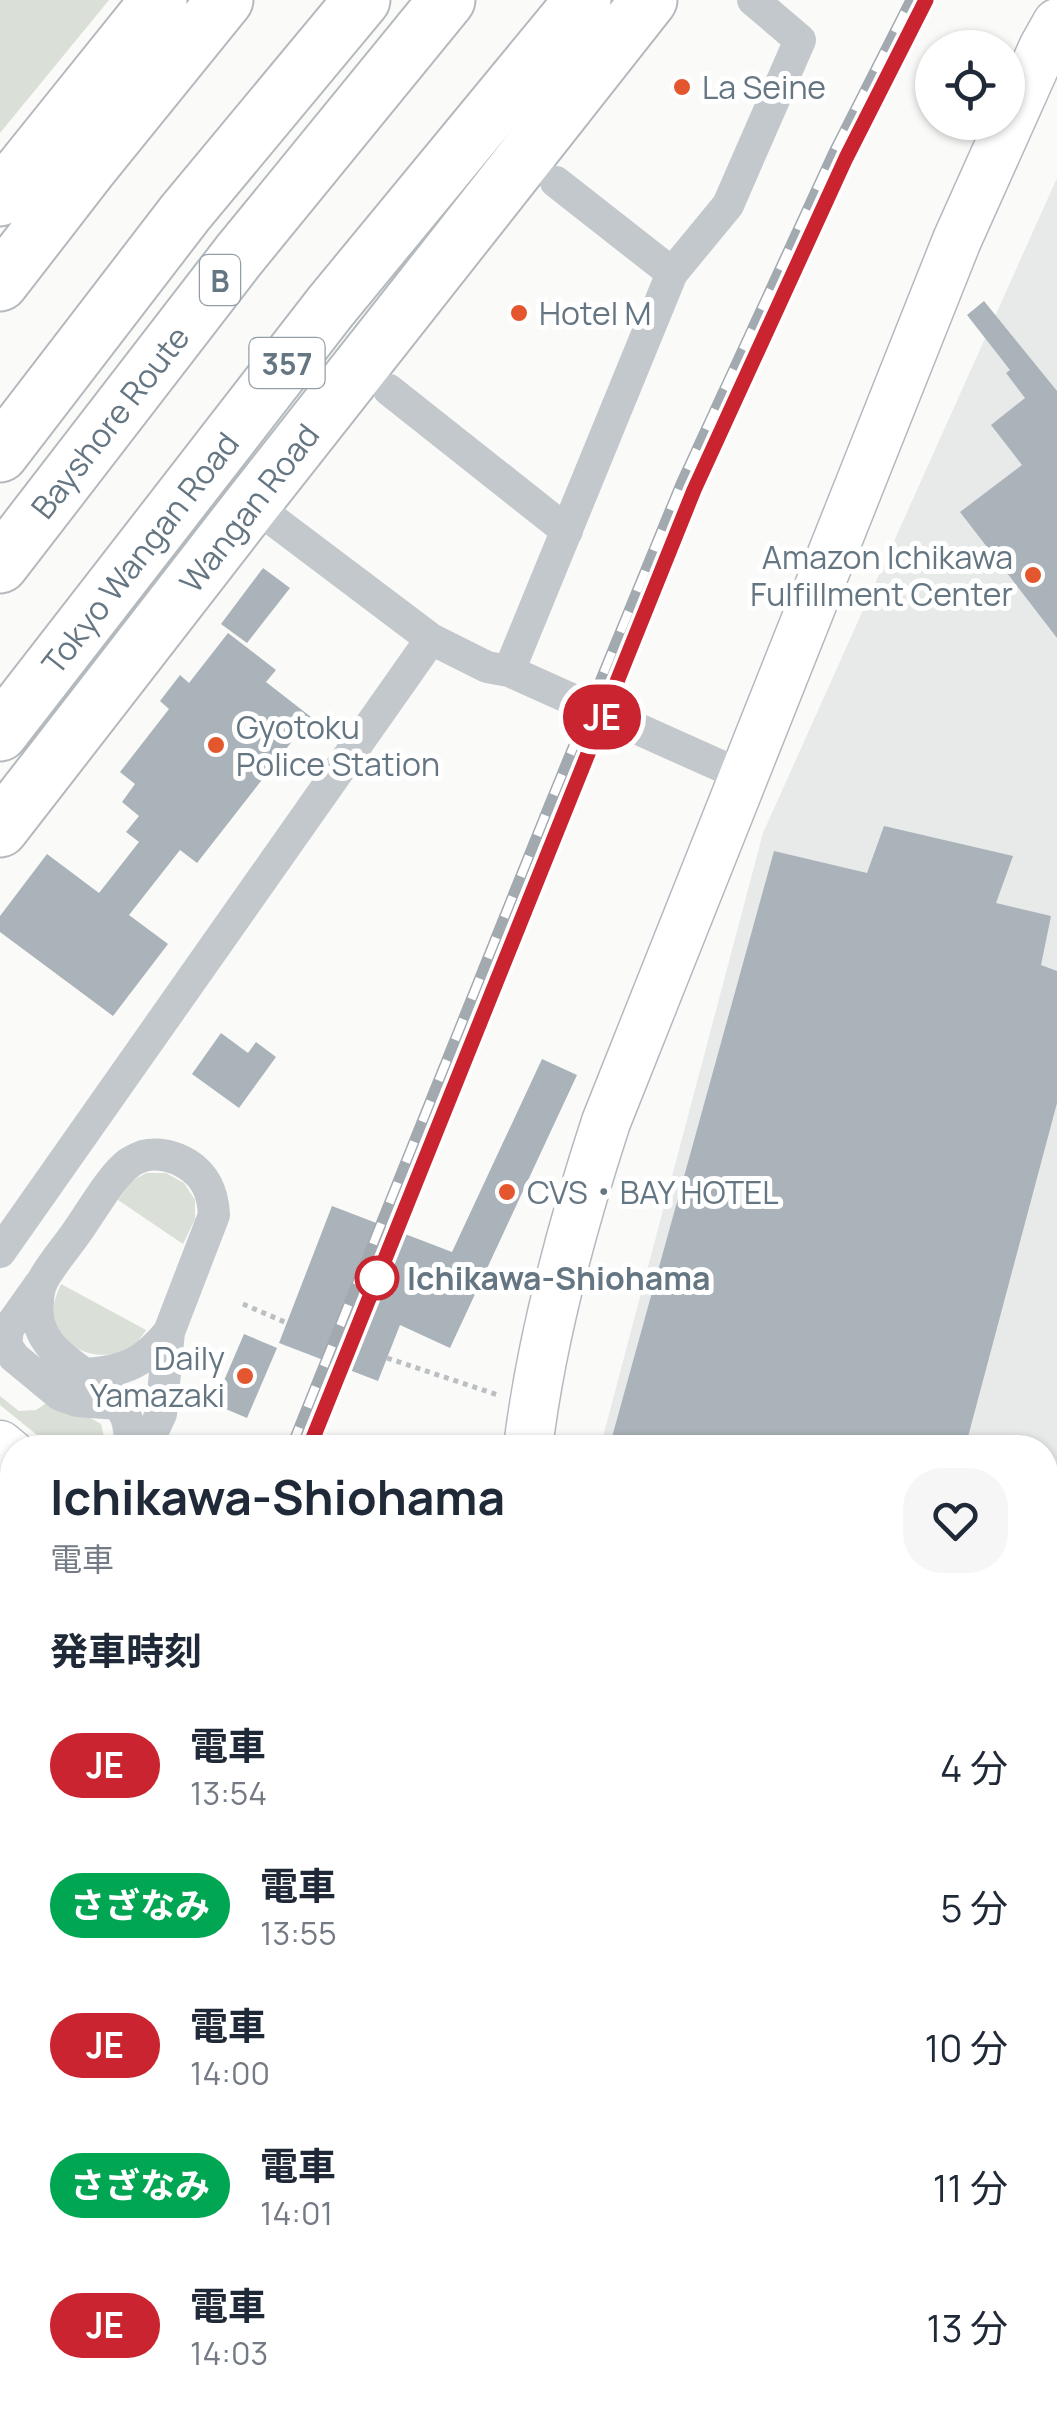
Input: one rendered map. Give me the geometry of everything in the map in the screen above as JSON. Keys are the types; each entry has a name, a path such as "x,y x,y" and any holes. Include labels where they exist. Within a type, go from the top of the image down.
{"highway":[{"path":"0,198 159,0"},
{"path":"0,283 225,0"},
{"name":"Bayshore Route","path":"0,454 185,213 362,0"},
{"name":"Bayshore Route","path":"0,565 239,255 447,0"},
{"name":"Tokyo Wangan Road","path":"0,733 331,306 582,0"},
{"name":"Wangan Road","path":"0,829 649,0"}],"street":[{"path":"509,671 672,273 728,205 800,40 753,0"},
{"path":"530,1435 568,1245 622,1079 957,240 1057,23"},
{"path":"556,182 672,273"},
{"path":"389,390 567,531"},
{"path":"252,504 431,639 487,667 509,671 744,776"},
{"path":"0,1252 431,639"},
{"path":"119,1404 77,1400 60,1394 14,1357 6,1345 8,1329 129,1163 144,1156 170,1156 197,1171 208,1184 214,1215 170,1332 161,1414 149,1435"},
{"path":"42,1282 37,1304 43,1336 53,1351 119,1404 130,1435"},
{"path":"86,1374 108,1372 139,1361 170,1332"}],"path":[{"path":"242,1304 287,1324"},
{"path":"387,1358 506,1398"}],"shaded area":[{"path":"0,0 109,0 0,133"},
{"path":"1057,178 1057,1435 603,1435 763,833"},
{"path":"146,1173 166,1173 184,1183 195,1200 195,1219 183,1244 118,1200 132,1181"},
{"path":"61,1284 146,1330 136,1343 112,1354 99,1355 75,1347 65,1339 54,1315"},
{"path":"0,1396 19,1411 36,1410 48,1402 101,1424 104,1435 37,1435 0,1405"}],"building":[{"name":"Amazon Ichikawa Fulfillment Center","path":"984,301 1057,391 1057,638 960,512 1022,465 991,425 1025,398 1006,373 1010,370 967,315"},
{"path":"263,568 290,588 247,643 221,624"},
{"name":"Gyotoku Police Station","path":"228,633 276,670 266,682 311,717 197,863 180,850 129,915 168,944 113,1016 0,932 0,916 47,854 99,893 139,842 126,832 139,816 122,802 135,784 120,772 169,709 160,701 180,675 189,683"},
{"path":"884,826 1013,856 996,903 1051,916 1041,965 1057,971 1057,1103 968,1435 613,1435 774,851 867,873"},
{"path":"221,1033 248,1053 256,1042 276,1057 239,1108 192,1074"},
{"path":"542,1059 577,1075 450,1348 400,1325 378,1381 279,1343 332,1206 452,1252"},
{"path":"244,1334 277,1348 247,1418 214,1404"}],"railway":[{"path":"296,1435 681,484 834,152 911,0"},
{"path":"314,1435 640,622"}],"train":[{"name":"JE","path":"314,1435 694,490 846,158 926,0"}],"place":[{"name":"La Seine","path":"682,87"},
{"name":"Hotel M","path":"519,313"},
{"name":"Amazon Ichikawa Fulfillment Center","path":"1033,575"},
{"name":"Gyotoku Police Station","path":"216,745"},
{"name":"CVS・BAY HOTEL","path":"507,1192"},
{"name":"Ichikawa-Shiohama","path":"377,1278"},
{"name":"Daily Yamazaki","path":"245,1376"}]}
